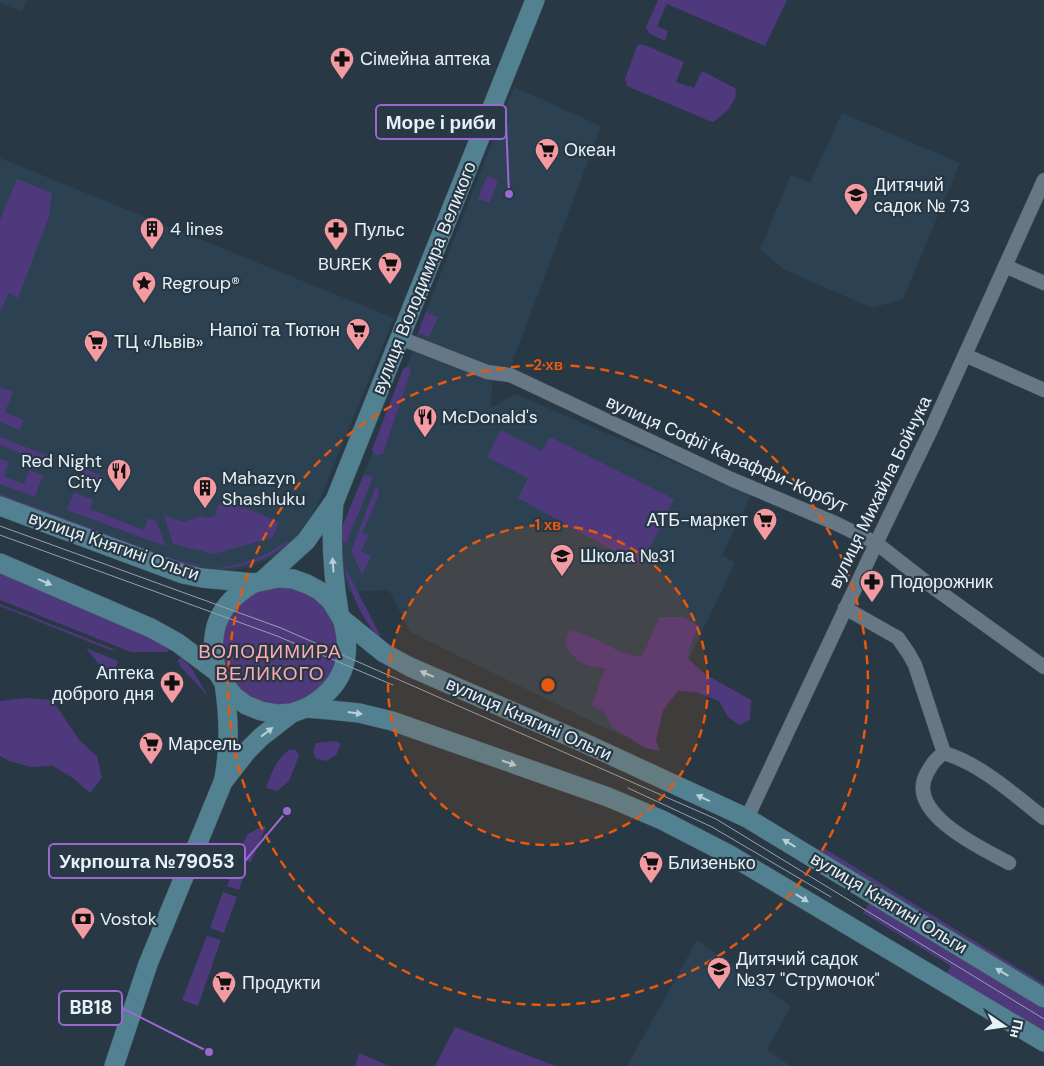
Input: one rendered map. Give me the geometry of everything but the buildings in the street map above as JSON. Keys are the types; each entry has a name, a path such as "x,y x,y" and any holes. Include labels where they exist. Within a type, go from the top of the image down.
{"main road":[{"name":"вулиця Володимира Великого","path":"114,1066 148,964 223,782 229,740 229,718 213,654 213,637 218,620 226,604 239,592 259,582 306,541 335,500 535,0"},
{"name":"вулиця Володимира Великого","path":"223,782 247,751 261,737 299,711 321,700 334,687 342,672 348,646 332,563 335,500"},
{"name":"вулиця Княгині Ольги","path":"0,506 183,574 202,578 259,582 278,578 293,579 307,584 320,591 331,601 341,616 384,653 410,667 580,740 747,818 1044,998"},
{"path":"0,563 150,628 178,643 220,678 234,696 246,705 261,711 277,714 299,711 359,713 392,721 608,797 656,817 730,855 1044,1042"}],"street":[{"name":"вулиця Михайла Бойчука","path":"747,818 845,608 932,430 1044,180"},
{"path":"1005,266 1044,283"},
{"name":"вулиця Софії Караффи-Корбут","path":"400,338 487,372 510,375 731,480 835,523 876,543 930,585 1044,667"},
{"path":"965,355 1044,390"},
{"path":"845,608 898,638 909,654 915,665 944,753"},
{"path":"944,753 961,758 980,770 1044,818"},
{"path":"944,753 935,759 923,779 923,797 939,820 979,847 1010,863"}],"shaded area":[{"path":"0,0 27,0 22,12 0,3"},
{"path":"658,0 787,0 765,46 667,4 657,26 668,31 665,41 649,33 646,27"},
{"path":"639,44 684,62 676,82 694,88 702,71 735,88 736,93 733,102 726,112 713,122 627,86 625,79"},
{"path":"514,87 601,126 509,371 490,370 415,339"},
{"name":"Дитячий садок № 73","path":"842,113 960,163 903,299 872,308 783,269 760,249 791,175 810,183"},
{"path":"0,158 394,318 318,504 306,525 289,546 273,557 251,567 227,571 175,566 0,497"},
{"path":"487,176 498,180 490,203 478,199"},
{"path":"17,179 52,193 49,217 18,298 9,293 0,312 0,220"},
{"path":"426,312 438,317 429,337 418,333"},
{"name":"Школа №31","path":"413,351 492,381 491,408 515,394 751,495 722,555 735,563 647,746 607,729 410,632 389,590 349,592 340,554 342,528"},
{"path":"409,367 411,371 383,454 377,456 372,450 403,369"},
{"path":"0,387 13,392 5,412 24,420 20,430 0,422"},
{"path":"501,430 542,451 550,437 674,499 641,566 518,498 528,478 487,457"},
{"path":"0,437 51,457 48,465 0,445"},
{"path":"0,459 9,462 4,476 24,484 29,470 43,475 35,497 0,484"},
{"path":"83,468 105,477 101,485 80,476"},
{"path":"363,476 371,477 372,480 346,543 341,541 343,525"},
{"path":"376,486 379,489 378,497 362,533 369,535 361,551 371,556 362,575 351,551"},
{"path":"74,492 93,500 90,509 144,530 148,518 157,522 165,546 67,510"},
{"path":"0,494 173,559 199,565 199,567 181,564 0,496"},
{"path":"224,499 279,522 273,537 214,554 173,544 164,515 183,522 202,516 209,518 215,516 217,508"},
{"path":"285,542 288,543 263,559 237,567 217,569 253,560"},
{"path":"344,565 380,635 378,637 356,603"},
{"path":"0,572 140,633 169,647 169,650 167,652 131,652 0,600"},
{"path":"278,587 289,588 311,597 327,613 336,635 336,657 327,679 311,695 289,704 278,705 267,704 245,695 229,679 220,657 219,646 220,635 229,613 245,597 267,588"},
{"path":"0,604 116,650 110,650 0,606"},
{"path":"659,617 682,617 699,625 688,659 705,674 751,700 750,720 739,725 728,717 719,701 696,692 678,691 663,710 656,741 660,751 645,748 612,727 604,712 592,706 605,668 586,665 573,656 565,645 569,629 599,640 620,652 640,657 647,646"},
{"path":"86,648 118,661 112,678 108,676"},
{"path":"180,657 190,666 208,696 180,666 178,661"},
{"path":"25,698 52,700 80,741 97,756 102,778 90,793 73,778 53,766 30,767 9,761 0,756 0,701"},
{"path":"335,741 341,744 336,755 326,761 316,758 313,752 316,743"},
{"path":"289,750 296,750 299,756 289,781 277,791 266,788 277,762"},
{"path":"263,826 266,827 251,862 246,861 242,845 248,834"},
{"path":"822,847 1044,984 1044,990 819,853"},
{"path":"239,854 245,873 239,890 227,886"},
{"path":"223,892 237,897 224,933 210,928"},
{"path":"870,902 1044,1008 1044,1036 945,976 951,966 863,913"},
{"path":"207,936 221,940 198,1006 182,1000"},
{"name":"Дитячий садок №37 \"Струмочок\"","path":"697,940 791,1006 767,1050 791,1066 627,1066"},
{"path":"455,1027 555,1066 435,1066"},
{"path":"359,1053 389,1066 355,1066"}],"tram line":[{"path":"0,526 281,628 716,819 1044,1019"},
{"path":"0,535 277,636 393,685"},
{"path":"628,788 712,827 831,897"}],"place":[{"name":"Сімейна аптека","path":"342,80"},
{"name":"Океан","path":"547,171"},
{"name":"Море і риби","path":"509,194"},
{"name":"Дитячий садок № 73","path":"856,216"},
{"name":"4 lines","path":"152,250"},
{"name":"Пульс","path":"336,251"},
{"name":"BUREK","path":"390,285"},
{"name":"Regroup®","path":"144,304"},
{"name":"Напої та Тютюн","path":"358,351"},
{"name":"ТЦ «Львів»","path":"96,363"},
{"name":"McDonald's","path":"425,438"},
{"name":"Red Night City","path":"119,492"},
{"name":"Mahazyn Shashluku","path":"205,509"},
{"name":"АТБ-маркет","path":"765,541"},
{"name":"Школа №31","path":"562,577"},
{"name":"Подорожник","path":"872,603"},
{"name":"Аптека доброго дня","path":"172,704"},
{"name":"Марсель","path":"151,765"},
{"name":"Укрпошта №79053","path":"287,811"},
{"name":"Близенько","path":"651,884"},
{"name":"Vostok","path":"83,940"},
{"name":"Дитячий садок №37 \"Струмочок\"","path":"719,990"},
{"name":"Продукти","path":"224,1004"},
{"name":"BB18","path":"209,1052"}],"district":[{"name":"ВОЛОДИМИРА ВЕЛИКОГО","path":"270,662"}]}
